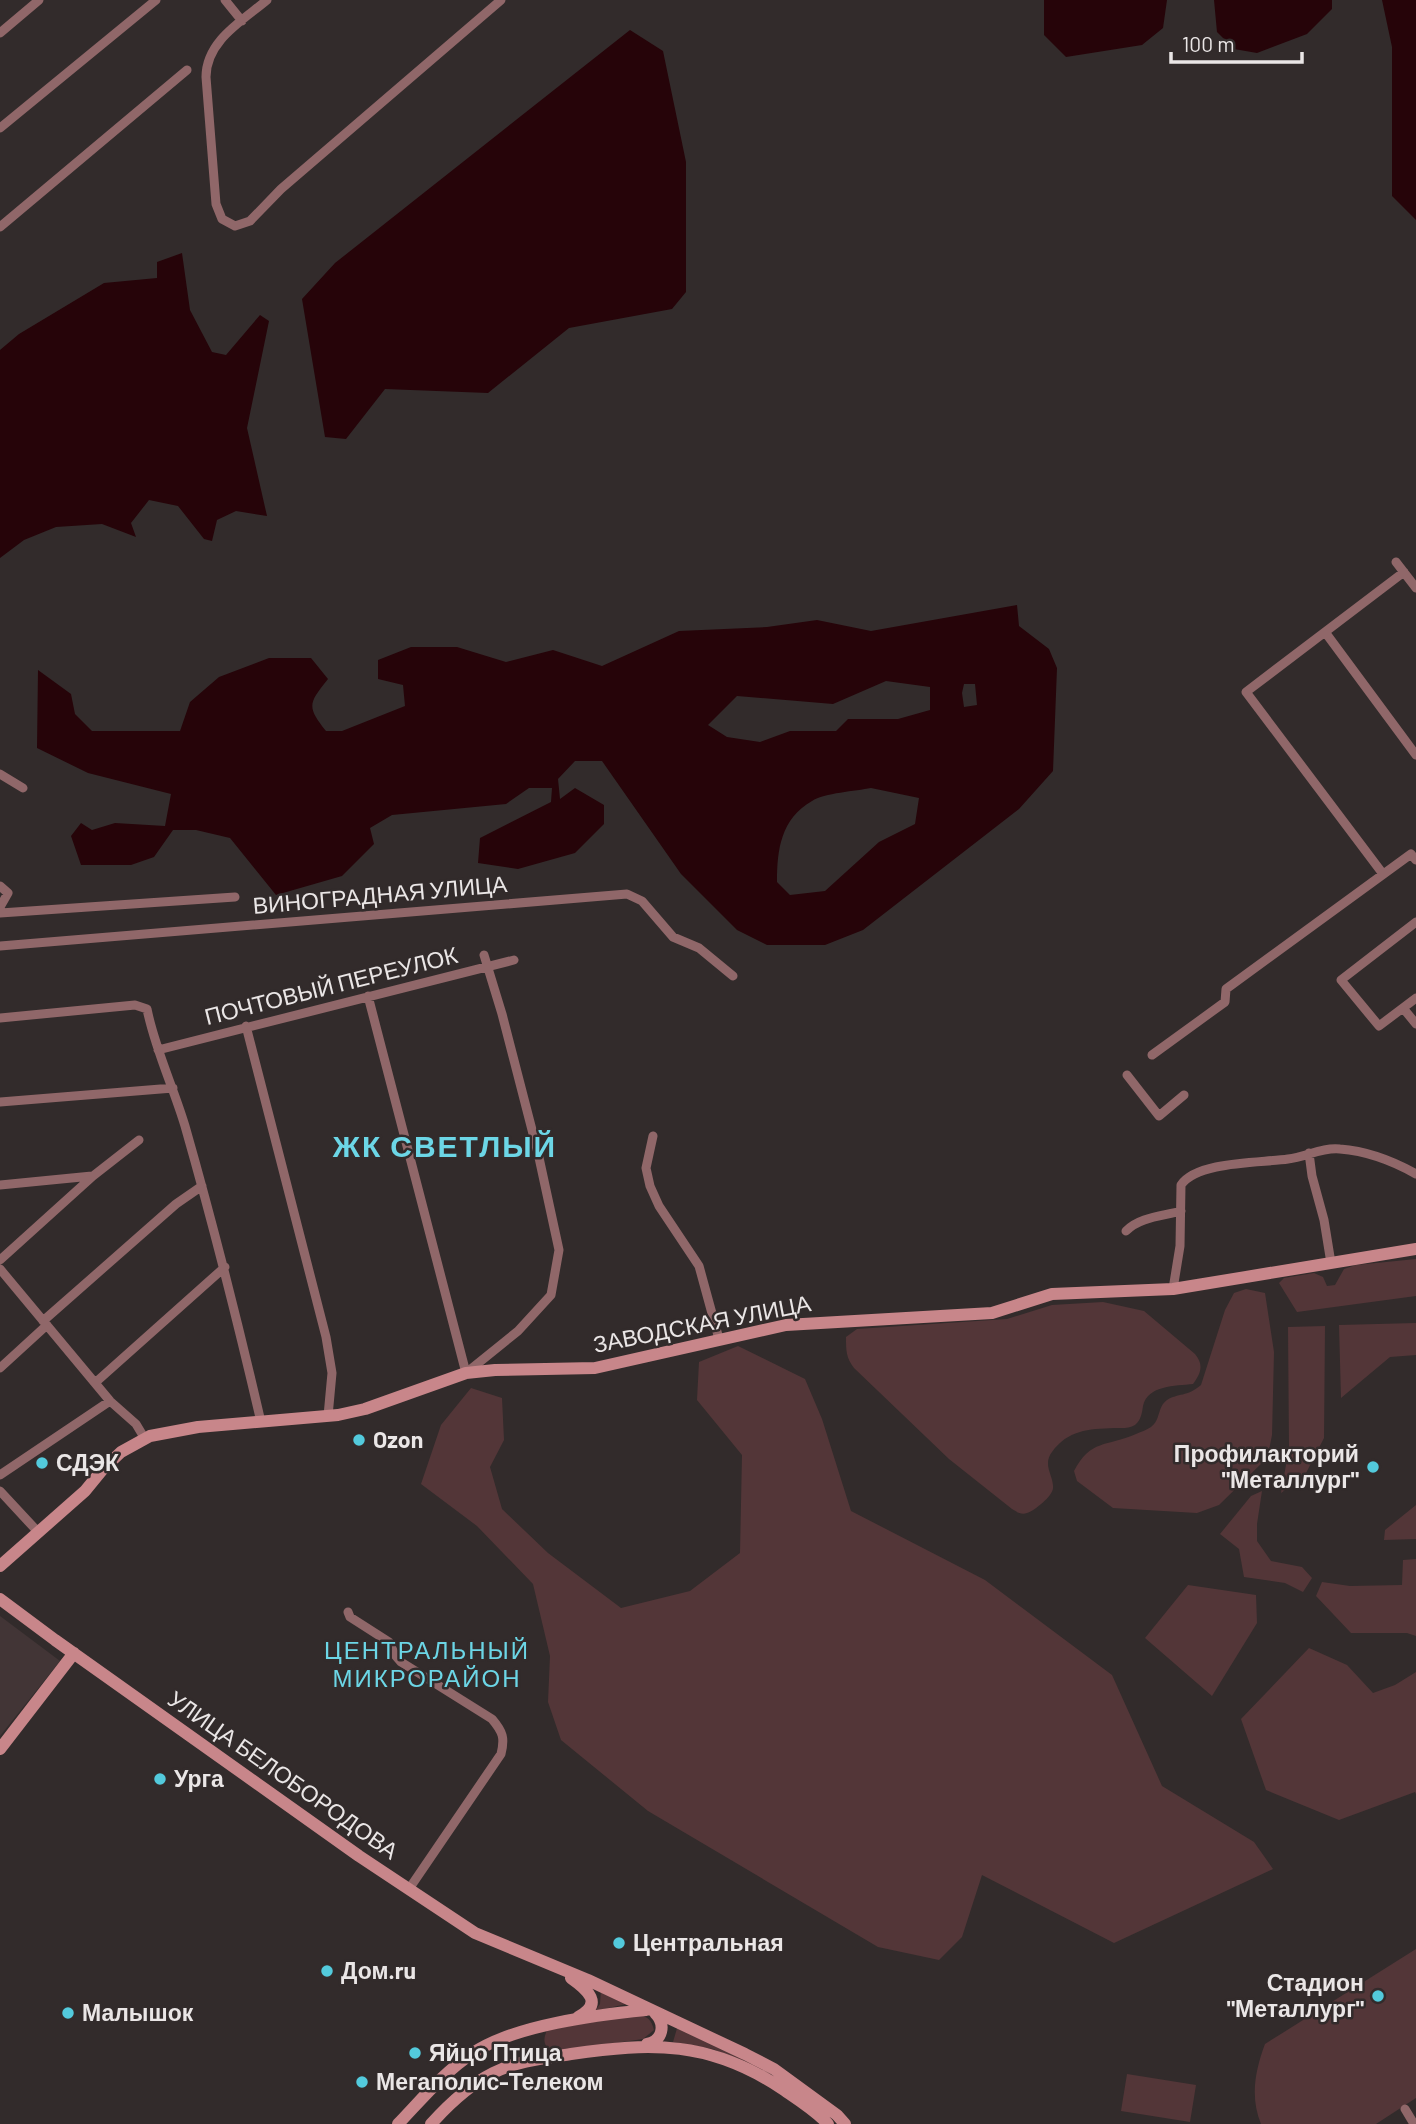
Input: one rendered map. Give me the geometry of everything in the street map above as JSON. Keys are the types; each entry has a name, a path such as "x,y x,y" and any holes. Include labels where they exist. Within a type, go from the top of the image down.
{"street":[{"path":"0,33 39,0"},
{"path":"0,128 156,0"},
{"path":"225,0 242,21"},
{"path":"267,0 223,37 211,52 206,68 218,213 226,223 235,226 250,221 281,188 501,0"},
{"path":"0,227 187,70"},
{"path":"1396,562 1416,588"},
{"path":"1383,874 1247,692 1404,572"},
{"path":"1325,632 1416,755"},
{"path":"0,774 23,788"},
{"path":"1152,1055 1225,1002 1226,989 1383,874 1414,857"},
{"path":"0,907 4,889"},
{"name":"ВИНОГРАДНАЯ УЛИЦА","path":"0,946 628,894 642,901 673,937 699,948 733,976"},
{"path":"0,913 235,897"},
{"path":"1416,922 1341,980 1378,1026 1416,998"},
{"path":"368,996 466,1373 518,1331 551,1295 559,1244 502,1014 484,955"},
{"name":"ПОЧТОВЫЙ ПЕРЕУЛОК","path":"158,1050 514,960"},
{"path":"0,1018 142,1006 147,1009 225,1267 261,1422"},
{"path":"1403,1008 1416,1024"},
{"path":"246,1026 326,1337 332,1373 328,1416"},
{"path":"1127,1075 1159,1116 1184,1095"},
{"path":"0,1102 173,1088"},
{"path":"653,1136 646,1168 650,1186 699,1266 719,1339"},
{"path":"0,1260 93,1176 139,1140"},
{"path":"1173,1289 1180,1246 1181,1185 1190,1176 1219,1167 1292,1158 1331,1148 1353,1150 1397,1164 1416,1174"},
{"path":"1309,1153 1331,1263"},
{"path":"0,1185 93,1176"},
{"path":"0,1368 45,1323 176,1205 202,1185"},
{"path":"1126,1231 1131,1225 1143,1220 1181,1212"},
{"name":"ЗАВОДСКАЯ УЛИЦА","path":"0,1566 85,1491 121,1452 145,1439 198,1427 328,1416 365,1409 466,1373 595,1368 786,1325 992,1313 1060,1293 1173,1289 1416,1250"},
{"path":"96,1382 225,1267"},
{"path":"0,1269 110,1401 136,1424 145,1439"},
{"path":"0,1475 110,1401"},
{"path":"0,1491 39,1533"},
{"name":"УЛИЦА БЕЛОБОРОДОВА","path":"0,1599 475,1933 720,2041 774,2069 837,2115 845,2124"},
{"path":"348,1612 350,1617 388,1642 398,1660 448,1694 492,1719 502,1732 504,1740 501,1754 409,1889"},
{"path":"0,1749 74,1653"},
{"name":"УЛИЦА БЕЛОБОРОДОВА","path":"554,1966 592,1997 592,2005 587,2013 554,2025"},
{"path":"398,2124 435,2084 474,2052 494,2041 539,2028 611,2013 651,2011 659,2018 659,2039 654,2043 515,2064 493,2073 449,2104 431,2124"},
{"path":"633,2047 661,2046 712,2054 767,2079 797,2098 828,2124"},
{"path":"1405,2109 1413,2124"}],"shaded area":[{"path":"1044,0 1167,0 1163,28 1142,45 1066,57 1044,35"},
{"path":"1214,0 1332,0 1332,9 1307,34 1257,53 1234,49 1217,32"},
{"path":"1382,0 1416,0 1416,220 1392,196 1392,47"},
{"path":"630,30 663,51 686,162 686,292 672,309 569,328 488,393 385,389 346,439 325,437 302,299 335,263"},
{"path":"182,253 190,310 212,352 226,355 260,315 269,321 247,428 267,516 236,511 217,520 212,541 204,539 178,506 149,500 131,523 136,537 102,524 56,527 24,540 0,558 0,350 19,334 104,283 157,278 157,262"},
{"path":"1017,605 1019,626 1049,649 1057,668 1053,771 1019,809 863,930 825,945 767,945 737,930 681,874 602,761 575,761 558,779 560,799 575,788 604,805 604,824 575,853 518,869 478,863 480,838 551,802 552,788 529,788 506,804 392,815 370,828 374,844 342,876 276,895 230,838 196,830 173,830 154,857 131,865 81,865 71,836 81,823 92,830 115,823 165,826 171,794 88,773 37,748 38,670 71,694 75,714 92,731 180,731 190,702 219,677 269,658 311,658 328,679 314,699 312,705 315,716 326,731 342,731 405,706 403,685 378,679 378,660 411,647 457,647 506,662 553,650 602,666 679,631 767,627 817,620 871,631","holes":["886,681 930,687 930,710 898,719 848,719 836,731 790,731 760,742 727,737 708,725 737,696 833,704","964,684 975,684 977,705 964,707","871,788 919,798 915,824 879,842 825,891 790,895 777,882 780,847 787,826 802,808 817,798"]},
{"path":"1416,1259 1416,1296 1297,1312 1279,1283 1284,1278 1314,1273 1323,1277 1327,1286 1335,1285 1344,1269 1356,1265"},
{"path":"1246,1289 1265,1293 1274,1352 1272,1435 1266,1459 1219,1505 1197,1513 1113,1508 1077,1481 1074,1471 1080,1461 1100,1445 1149,1428 1156,1421 1167,1400 1201,1385 1225,1310 1234,1293"},
{"path":"1103,1302 1144,1311 1195,1354 1200,1362 1200,1373 1193,1384 1171,1386 1150,1394 1140,1419 1133,1426 1087,1430 1065,1439 1052,1452 1048,1461 1052,1491 1047,1499 1025,1514 1012,1509 949,1459 854,1368 847,1354 846,1337 857,1329 1007,1319 1052,1305"},
{"path":"1416,1323 1416,1355 1390,1357 1341,1398 1339,1325"},
{"path":"1325,1326 1324,1438 1305,1475 1281,1493 1289,1448 1288,1327"},
{"path":"738,1346 805,1379 822,1419 851,1511 985,1580 1112,1675 1162,1786 1254,1842 1273,1869 1114,1943 982,1875 962,1937 939,1960 878,1947 648,1811 561,1740 548,1702 550,1656 533,1584 477,1526 421,1484 441,1425 471,1388 502,1398 504,1440 490,1467 502,1509 548,1553 621,1608 690,1591 740,1553 742,1455 697,1400 699,1362"},
{"path":"1262,1491 1257,1541 1271,1561 1302,1567 1312,1578 1303,1592 1285,1583 1244,1577 1239,1549 1220,1534 1251,1496"},
{"path":"1416,1505 1416,1539 1384,1540 1385,1530"},
{"path":"1416,1559 1416,1636 1407,1633 1351,1633 1316,1596 1322,1582 1350,1586 1402,1585 1403,1560"},
{"path":"1188,1585 1256,1595 1257,1623 1212,1696 1145,1638"},
{"path":"0,1616 60,1661 0,1736"},
{"path":"1309,1648 1347,1665 1373,1693 1395,1685 1416,1672 1416,1794 1415,1792 1339,1820 1266,1790 1241,1719"},
{"name":"Стадион \"Металлург\"","path":"1416,1949 1416,2098 1376,2124 1261,2124 1255,2084 1265,2044"},
{"path":"601,1990 631,2003 595,2011 600,2004"},
{"path":"637,2014 649,2019 654,2030 643,2039 552,2052 545,2045 547,2030"},
{"path":"678,2025 772,2073 770,2075 713,2049 673,2042"},
{"path":"1127,2074 1196,2085 1190,2122 1121,2111"}],"place":[{"name":"Ozon","path":"359,1440"},
{"name":"СДЭК","path":"42,1463"},
{"name":"Профилакторий \"Металлург\"","path":"1373,1467"},
{"name":"Урга","path":"160,1779"},
{"name":"Центральная","path":"619,1943"},
{"name":"Дом.ru","path":"327,1971"},
{"name":"Стадион \"Металлург\"","path":"1378,1996"},
{"name":"Малышок","path":"68,2013"},
{"name":"Яйцо Птица","path":"415,2053"},
{"name":"Мегаполис-Телеком","path":"362,2082"}],"district":[{"name":"ЖК СВЕТЛЫЙ","path":"445,1147"},
{"name":"ЦЕНТРАЛЬНЫЙ МИКРОРАЙОН","path":"427,1665"}]}
